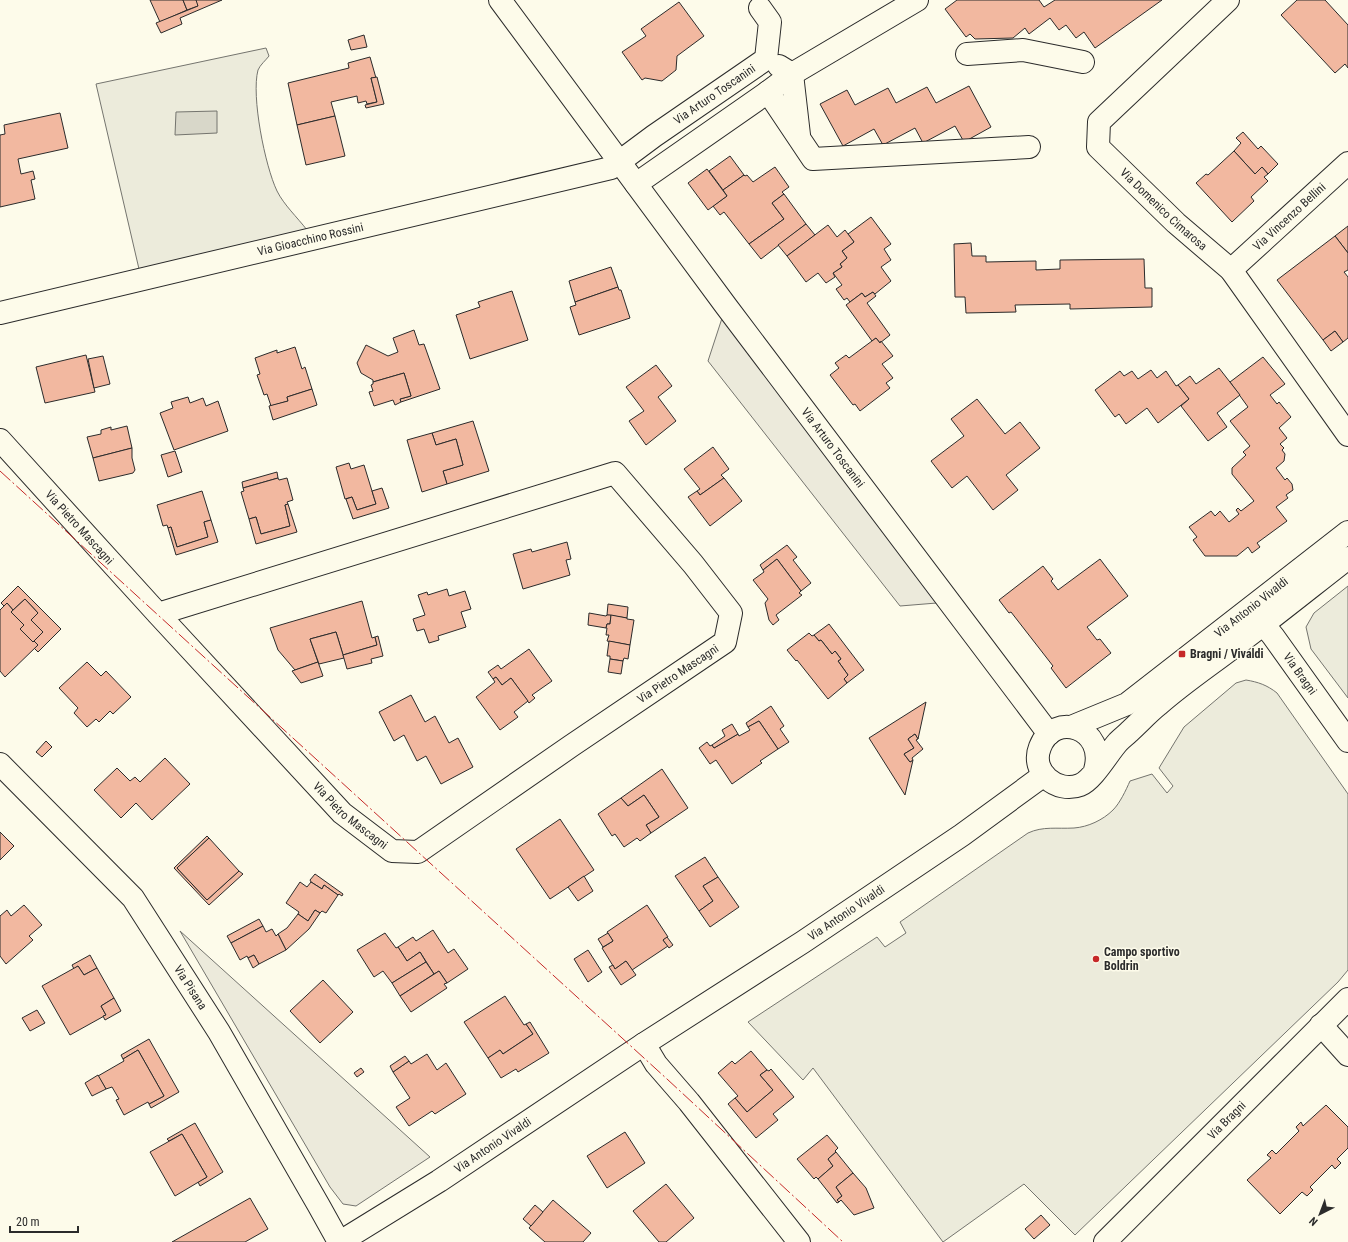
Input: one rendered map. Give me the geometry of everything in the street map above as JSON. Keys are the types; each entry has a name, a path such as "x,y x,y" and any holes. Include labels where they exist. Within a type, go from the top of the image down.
{"street":[{"name":"Via Arturo Toscanini","path":"500,0 636,184 1049,734"},
{"path":"636,184 792,74 917,0"},
{"name":"Via Domenico Cimarosa","path":"1228,0 1099,122 1098,147 1176,223 1231,270 1348,436"},
{"name":"Via Arturo Toscanini","path":"619,161 766,58 770,22 760,8"},
{"path":"967,54 1023,50 1083,62"},
{"path":"766,58 792,74"},
{"path":"792,74 800,139"},
{"path":"768,92 813,159 1029,147"},
{"name":"Via Gioacchino Rossini","path":"0,313 542,185 611,168 619,161"},
{"name":"Via Vincenzo Bellini","path":"1231,270 1348,163"},
{"name":"Via Pietro Mascagni","path":"0,440 158,614 342,813 392,851 418,852 725,642 731,613 616,473 158,614"},
{"name":"Via Antonio Vivaldi","path":"339,1242 439,1181 644,1044 803,942 962,835 1044,775 1051,782 1061,786 1071,787 1081,784 1090,778 1118,742 1348,532"},
{"name":"Via Antonio Vivaldi","path":"1049,734 1063,727 1071,727 1127,704 1257,616 1348,558"},
{"name":"Via Bragni","path":"1257,616 1348,741"},
{"path":"1071,727 1088,735 1094,742 1098,751 1098,760 1095,770"},
{"path":"1044,775 1040,767 1038,754 1043,741 1049,734"},
{"name":"Via Pisana","path":"0,764 133,898 219,1032 339,1242"},
{"name":"Via Bragni","path":"1105,1242 1348,999"},
{"path":"1321,1025 1348,1055"},
{"path":"644,1044 656,1064 689,1102 799,1242"}],"shaded area":[{"path":"266,48 269,56 258,70 256,82 260,131 264,149 272,180 277,191 287,206 307,230 139,269 96,84"},
{"path":"217,111 217,133 175,135 176,112"},
{"path":"726,306 949,602 900,606 708,361"},
{"path":"1348,586 1348,698 1311,649 1306,627 1314,613"},
{"name":"Campo sportivo Boldrin","path":"1246,680 1262,684 1277,693 1348,794 1348,970 1338,982 1075,1235 1024,1184 943,1242 813,1068 803,1080 748,1022 877,937 885,947 906,933 900,922 1028,833 1045,829 1074,828 1095,822 1105,817 1116,807 1130,781 1152,774 1167,793 1173,786 1159,768 1184,727 1236,683"},
{"path":"180,931 430,1157 356,1206 343,1204 330,1187"}],"building":[{"path":"150,0 183,0 187,10 160,22"},
{"path":"183,0 197,0 198,6 187,10"},
{"path":"196,0 222,0 180,18 182,24 161,33 156,23 198,6"},
{"path":"957,0 1039,0 1044,7 1055,0 1162,0 1095,48 1084,32 1076,38 1066,25 1059,30 1050,18 1029,34 1025,28 1013,38 975,39 970,34 966,37 945,9"},
{"path":"1297,0 1325,0 1348,25 1348,68 1345,64 1335,73 1281,15"},
{"path":"679,2 704,36 677,56 676,70 662,81 645,78 642,80 622,52 646,36 641,29"},
{"path":"364,35 367,47 351,50 348,40"},
{"path":"370,57 376,78 371,78 377,102 367,104 366,101 358,103 357,96 331,102 335,116 297,125 288,83 349,68 348,63"},
{"path":"377,77 384,104 366,108 365,105 377,102 371,78"},
{"path":"969,86 991,127 964,142 955,126 923,143 915,128 883,145 874,129 843,146 820,104 847,90 855,105 888,88 896,103 927,87 936,103"},
{"path":"60,113 68,148 18,159 21,174 33,171 35,179 31,180 35,199 0,207 0,135 5,134 4,125"},
{"path":"335,116 345,156 306,165 297,125"},
{"path":"1243,132 1258,149 1261,146 1278,164 1268,174 1262,167 1255,174 1234,151 1241,143 1236,138"},
{"path":"1234,151 1255,174 1262,167 1268,174 1264,177 1268,181 1251,197 1254,201 1232,222 1196,183 1206,174 1208,175"},
{"path":"730,156 744,175 723,190 709,171"},
{"path":"775,167 789,187 782,192 784,194 772,203 784,219 749,244 724,212 720,215 713,206 727,196 723,190 744,175 747,175 753,182"},
{"path":"707,169 727,196 708,210 688,183"},
{"path":"784,194 806,224 761,259 749,244 784,219 772,203"},
{"path":"871,217 891,244 884,249 891,260 881,267 891,281 875,294 873,292 865,297 862,293 850,302 847,298 844,300 836,289 842,285 833,273 842,267 840,264 847,258 842,251 854,242 848,234"},
{"path":"806,224 815,235 787,256 778,245"},
{"path":"828,225 837,237 845,230 854,242 842,251 847,258 840,264 842,267 833,273 835,277 826,283 818,273 806,282 787,256"},
{"path":"1348,226 1348,253 1335,236"},
{"path":"1335,236 1348,253 1348,270 1344,272 1348,277 1348,338 1343,342 1335,331 1323,340 1277,280"},
{"path":"971,243 972,256 986,256 986,262 1036,261 1036,270 1060,269 1060,260 1144,259 1145,288 1152,288 1152,307 1070,309 1070,304 1015,305 1016,312 966,313 965,297 955,297 954,244"},
{"path":"611,267 618,287 575,302 569,281"},
{"path":"618,287 619,290 621,290 630,318 579,335 570,307 576,305 575,302"},
{"path":"512,291 528,340 470,359 456,315 480,307 478,302"},
{"path":"873,292 876,296 867,303 890,335 880,343 876,338 872,341 846,305 862,293 865,297"},
{"path":"414,330 419,345 424,344 440,389 401,402 400,399 411,396 404,373 373,382 373,380 361,373 357,363 366,345 388,356 398,352 393,338"},
{"path":"1335,331 1343,342 1331,351 1323,340"},
{"path":"876,338 880,343 881,341 893,356 882,364 893,378 886,383 890,388 860,411 855,404 853,405 830,375 839,368 835,363 846,355 849,358"},
{"path":"295,347 302,369 305,367 312,389 287,397 288,401 271,406 267,394 264,395 257,375 260,374 255,358 277,350 277,353"},
{"path":"86,355 95,392 45,403 36,367"},
{"path":"103,356 110,384 94,388 88,359"},
{"path":"1263,357 1285,384 1270,395 1277,404 1279,402 1291,417 1279,428 1287,438 1280,444 1284,448 1282,450 1285,454 1284,461 1276,468 1285,480 1287,478 1292,484 1293,490 1286,495 1288,498 1276,507 1287,521 1257,543 1260,547 1252,553 1248,547 1237,556 1205,556 1193,540 1197,537 1189,527 1211,511 1215,516 1220,511 1229,522 1239,514 1236,510 1238,508 1241,511 1254,501 1232,474 1232,468 1246,455 1243,452 1250,446 1230,421 1248,407 1230,382"},
{"path":"656,365 672,386 658,397 676,421 646,445 629,421 644,411 626,387"},
{"path":"1219,368 1240,395 1217,413 1227,427 1208,441 1181,406 1189,399 1178,385 1190,376 1196,384"},
{"path":"1151,370 1157,378 1166,371 1176,386 1178,385 1189,399 1158,423 1147,408 1126,424 1119,414 1115,417 1095,390 1120,371 1124,376 1132,371 1138,379"},
{"path":"404,373 411,396 400,399 401,402 395,405 393,400 374,406 369,392 373,391 371,385 373,382"},
{"path":"312,389 317,405 273,420 269,406 288,401 287,397"},
{"path":"188,397 190,403 203,398 206,406 218,401 228,431 174,450 160,413 173,408 171,402"},
{"path":"977,399 1005,434 1020,422 1040,448 1006,475 1018,490 993,510 967,476 952,488 931,461 964,436 951,419"},
{"path":"473,421 489,471 447,484 443,471 463,465 456,439 436,445 432,433"},
{"path":"127,426 132,448 93,458 87,437 101,434 101,430 111,427 111,430"},
{"path":"432,433 436,445 456,439 463,465 443,471 447,484 422,492 407,440"},
{"path":"713,447 729,469 721,475 724,478 700,495 697,491 700,489 684,469"},
{"path":"132,448 132,458 135,470 133,473 99,481 93,458"},
{"path":"175,451 182,472 168,477 161,455"},
{"path":"349,463 351,469 364,465 376,504 357,510 352,497 345,499 336,467"},
{"path":"277,472 278,478 243,488 242,482"},
{"path":"278,478 279,480 287,478 293,500 287,502 288,504 285,505 290,526 261,534 256,517 249,519 241,492 244,491 243,488"},
{"path":"724,478 742,501 710,526 688,497 697,491 700,495"},
{"path":"382,488 389,508 353,519 346,499 352,497 357,510 376,504 372,491"},
{"path":"202,491 211,520 204,522 208,537 177,547 171,527 168,528 167,525 163,526 157,505"},
{"path":"288,504 297,532 256,544 249,519 256,517 261,534 290,526 285,505"},
{"path":"211,520 218,542 176,555 168,528 171,527 177,547 208,537 204,522"},
{"path":"567,542 571,559 566,560 570,575 523,589 513,554 531,549 532,552"},
{"path":"787,545 797,557 793,560 811,583 801,591 777,559 763,570 760,565"},
{"path":"777,559 801,591 799,593 802,595 776,615 779,620 773,625 769,620 765,603 768,599 753,580 764,572 763,570"},
{"path":"1100,559 1128,596 1087,627 1097,640 1100,639 1111,653 1066,688 1051,668 1053,666 1011,612 1009,613 999,600 1043,566 1053,579 1051,581 1058,590"},
{"path":"18,586 61,629 38,652 34,648 38,645 34,641 43,632 31,620 38,613 25,599 13,610 7,603 4,606 1,603"},
{"path":"447,589 449,596 465,591 471,609 461,612 466,627 438,636 439,640 429,643 424,629 417,631 413,619 425,615 418,595 427,592 428,595"},
{"path":"25,599 38,613 31,620 43,632 33,642 20,629 24,625 11,612"},
{"path":"362,601 372,638 375,637 377,645 343,655 336,632 310,639 318,662 295,670 278,650 270,628"},
{"path":"7,603 13,610 11,612 24,625 20,629 38,645 5,677 0,671 0,610"},
{"path":"608,604 628,607 627,618 607,615"},
{"path":"589,613 606,616 611,615 610,624 607,624 606,628 588,625"},
{"path":"611,615 634,620 630,645 607,641 609,635 606,635 606,628 607,624 610,624"},
{"path":"829,624 864,670 847,683 844,679 848,675 838,661 841,659 835,651 832,654 821,640 819,641 814,635"},
{"path":"336,632 344,658 319,664 310,639"},
{"path":"809,633 812,636 814,635 819,641 821,640 832,654 835,651 841,659 838,661 848,675 844,679 847,683 828,699 797,660 796,661 787,650"},
{"path":"378,636 383,656 371,659 372,663 347,669 343,655 377,645 375,637"},
{"path":"609,641 630,645 628,659 624,658 623,661 610,659 610,656 607,656"},
{"path":"529,649 552,681 532,695 535,698 529,703 511,678 502,685 496,677 493,679 488,672 498,665 501,669"},
{"path":"610,659 623,661 621,674 608,672"},
{"path":"87,662 101,676 106,671 131,697 113,714 110,711 99,722 96,719 87,727 74,713 78,708 59,688"},
{"path":"318,662 323,676 301,683 292,671"},
{"path":"496,677 502,685 511,678 528,701 514,712 518,717 500,730 476,697 495,682 493,679"},
{"path":"411,695 425,722 435,716 449,743 458,738 473,767 441,784 426,756 417,761 404,735 394,741 379,712"},
{"path":"926,702 918,739 915,734 908,739 914,748 904,754 910,762 913,760 905,795 869,738"},
{"path":"771,706 784,726 780,729 789,742 778,749 759,721 748,727 746,723"},
{"path":"759,721 778,749 760,761 762,763 732,784 716,760 710,764 699,748 707,742 714,748 738,734 739,736 750,730 748,727"},
{"path":"732,724 738,734 714,748 712,745 725,736 722,730"},
{"path":"915,734 918,739 916,740 923,749 912,758 913,760 910,762 904,754 914,748 908,739"},
{"path":"46,741 52,747 42,757 36,752"},
{"path":"165,758 190,784 152,820 136,803 121,818 94,790 117,768 130,781 135,777 140,782"},
{"path":"662,769 688,808 651,833 646,825 659,817 644,795 628,806 621,798"},
{"path":"644,795 659,817 646,825 651,833 640,841 637,838 624,847 615,834 612,836 598,814 621,798 628,806"},
{"path":"560,819 594,870 550,899 516,849"},
{"path":"0,832 14,846 0,860"},
{"path":"207,836 209,838 177,868 207,900 239,871 243,874 209,905 174,868"},
{"path":"209,838 239,871 207,900 177,868"},
{"path":"705,857 718,877 703,886 713,901 699,911 675,876"},
{"path":"315,874 343,894 342,896 339,894 338,895 324,885 322,889 311,882 310,880"},
{"path":"584,876 593,891 578,901 568,887"},
{"path":"718,877 739,907 710,927 699,911 713,901 703,886"},
{"path":"300,882 307,887 311,882 322,889 324,885 338,895 326,913 322,911 320,913 315,910 308,921 298,914 299,912 286,903"},
{"path":"24,905 42,925 29,936 33,940 6,964 0,956 0,916 7,910 11,916"},
{"path":"647,905 668,937 663,940 668,946 632,970 626,961 615,969 602,948 613,941 607,932"},
{"path":"315,910 320,913 309,929 286,950 278,934 287,928 298,914 308,921"},
{"path":"259,919 263,926 231,943 227,936"},
{"path":"263,926 266,932 272,929 276,936 278,934 286,950 259,964 254,955 248,958 247,956 240,960 231,943"},
{"path":"433,930 448,953 454,949 468,969 447,983 439,971 434,974 420,952 407,961 398,947 413,937 416,941"},
{"path":"385,933 396,948 398,947 407,961 420,952 426,962 392,983 383,971 374,977 357,950"},
{"path":"608,933 613,941 603,947 598,939"},
{"path":"667,937 673,945 669,948 663,940"},
{"path":"588,950 602,972 588,982 574,959"},
{"path":"90,955 97,968 84,975 78,966 74,969 72,965"},
{"path":"254,955 259,964 253,968 248,958"},
{"path":"626,961 636,975 621,985 609,967 613,965 615,969"},
{"path":"426,962 434,974 400,996 392,983"},
{"path":"78,966 84,975 97,968 114,998 101,1006 106,1015 70,1035 42,986"},
{"path":"439,971 447,983 444,984 447,988 411,1012 400,996"},
{"path":"323,980 353,1012 320,1043 290,1011"},
{"path":"505,996 524,1025 526,1024 533,1034 503,1054 500,1050 488,1058 464,1022"},
{"path":"114,998 121,1011 105,1020 103,1016 106,1015 101,1006"},
{"path":"37,1010 45,1023 30,1031 22,1018"},
{"path":"530,1022 549,1053 518,1072 516,1069 501,1078 488,1058 500,1050 503,1054 533,1034 526,1024"},
{"path":"149,1039 179,1092 151,1108 149,1104 164,1096 138,1050 123,1059 121,1055"},
{"path":"138,1050 164,1096 149,1104 148,1102 124,1115 116,1100 119,1099 112,1087 106,1089 98,1076 124,1061 123,1059"},
{"path":"751,1051 767,1070 760,1075 773,1090 747,1112 735,1098 738,1096 718,1073 732,1061 735,1064"},
{"path":"427,1054 437,1070 446,1063 466,1094 435,1114 432,1111 409,1126 396,1107 410,1098 393,1072 409,1061 411,1064"},
{"path":"405,1056 409,1061 393,1072 390,1066"},
{"path":"361,1068 364,1072 357,1077 354,1073"},
{"path":"771,1069 794,1097 773,1114 778,1120 756,1138 728,1104 735,1098 747,1112 773,1090 760,1075"},
{"path":"98,1075 106,1089 92,1096 85,1083"},
{"path":"1326,1105 1348,1127 1348,1148 1337,1159 1341,1163 1335,1169 1332,1165 1310,1187 1313,1190 1307,1196 1302,1192 1280,1214 1247,1180 1271,1158 1267,1155 1272,1150 1276,1154 1299,1131 1296,1127 1301,1122 1303,1126"},
{"path":"195,1123 223,1172 200,1186 198,1182 207,1177 182,1134 169,1141 167,1139"},
{"path":"625,1132 645,1163 607,1188 587,1156"},
{"path":"182,1134 207,1177 175,1196 150,1152"},
{"path":"827,1135 838,1148 835,1151 836,1152 828,1159 833,1166 818,1179 816,1177 814,1179 797,1159"},
{"path":"836,1152 853,1173 836,1187 842,1196 837,1200 839,1202 837,1203 818,1179 833,1166 828,1159"},
{"path":"853,1173 866,1188 874,1208 854,1215 841,1200 839,1202 837,1200 842,1196 836,1187"},
{"path":"666,1184 694,1218 666,1242 659,1242 633,1211"},
{"path":"250,1198 268,1229 245,1242 172,1242"},
{"path":"553,1200 591,1233 583,1242 545,1242 529,1228"},
{"path":"535,1205 543,1212 531,1226 523,1219"},
{"path":"1041,1215 1050,1225 1034,1239 1025,1229"}],"power":[{"path":"0,471 667,1079 843,1242"}],"place":[{"name":"Bragni / Vivaldi","path":"1182,654"},
{"name":"Campo sportivo Boldrin","path":"1096,959"}]}
